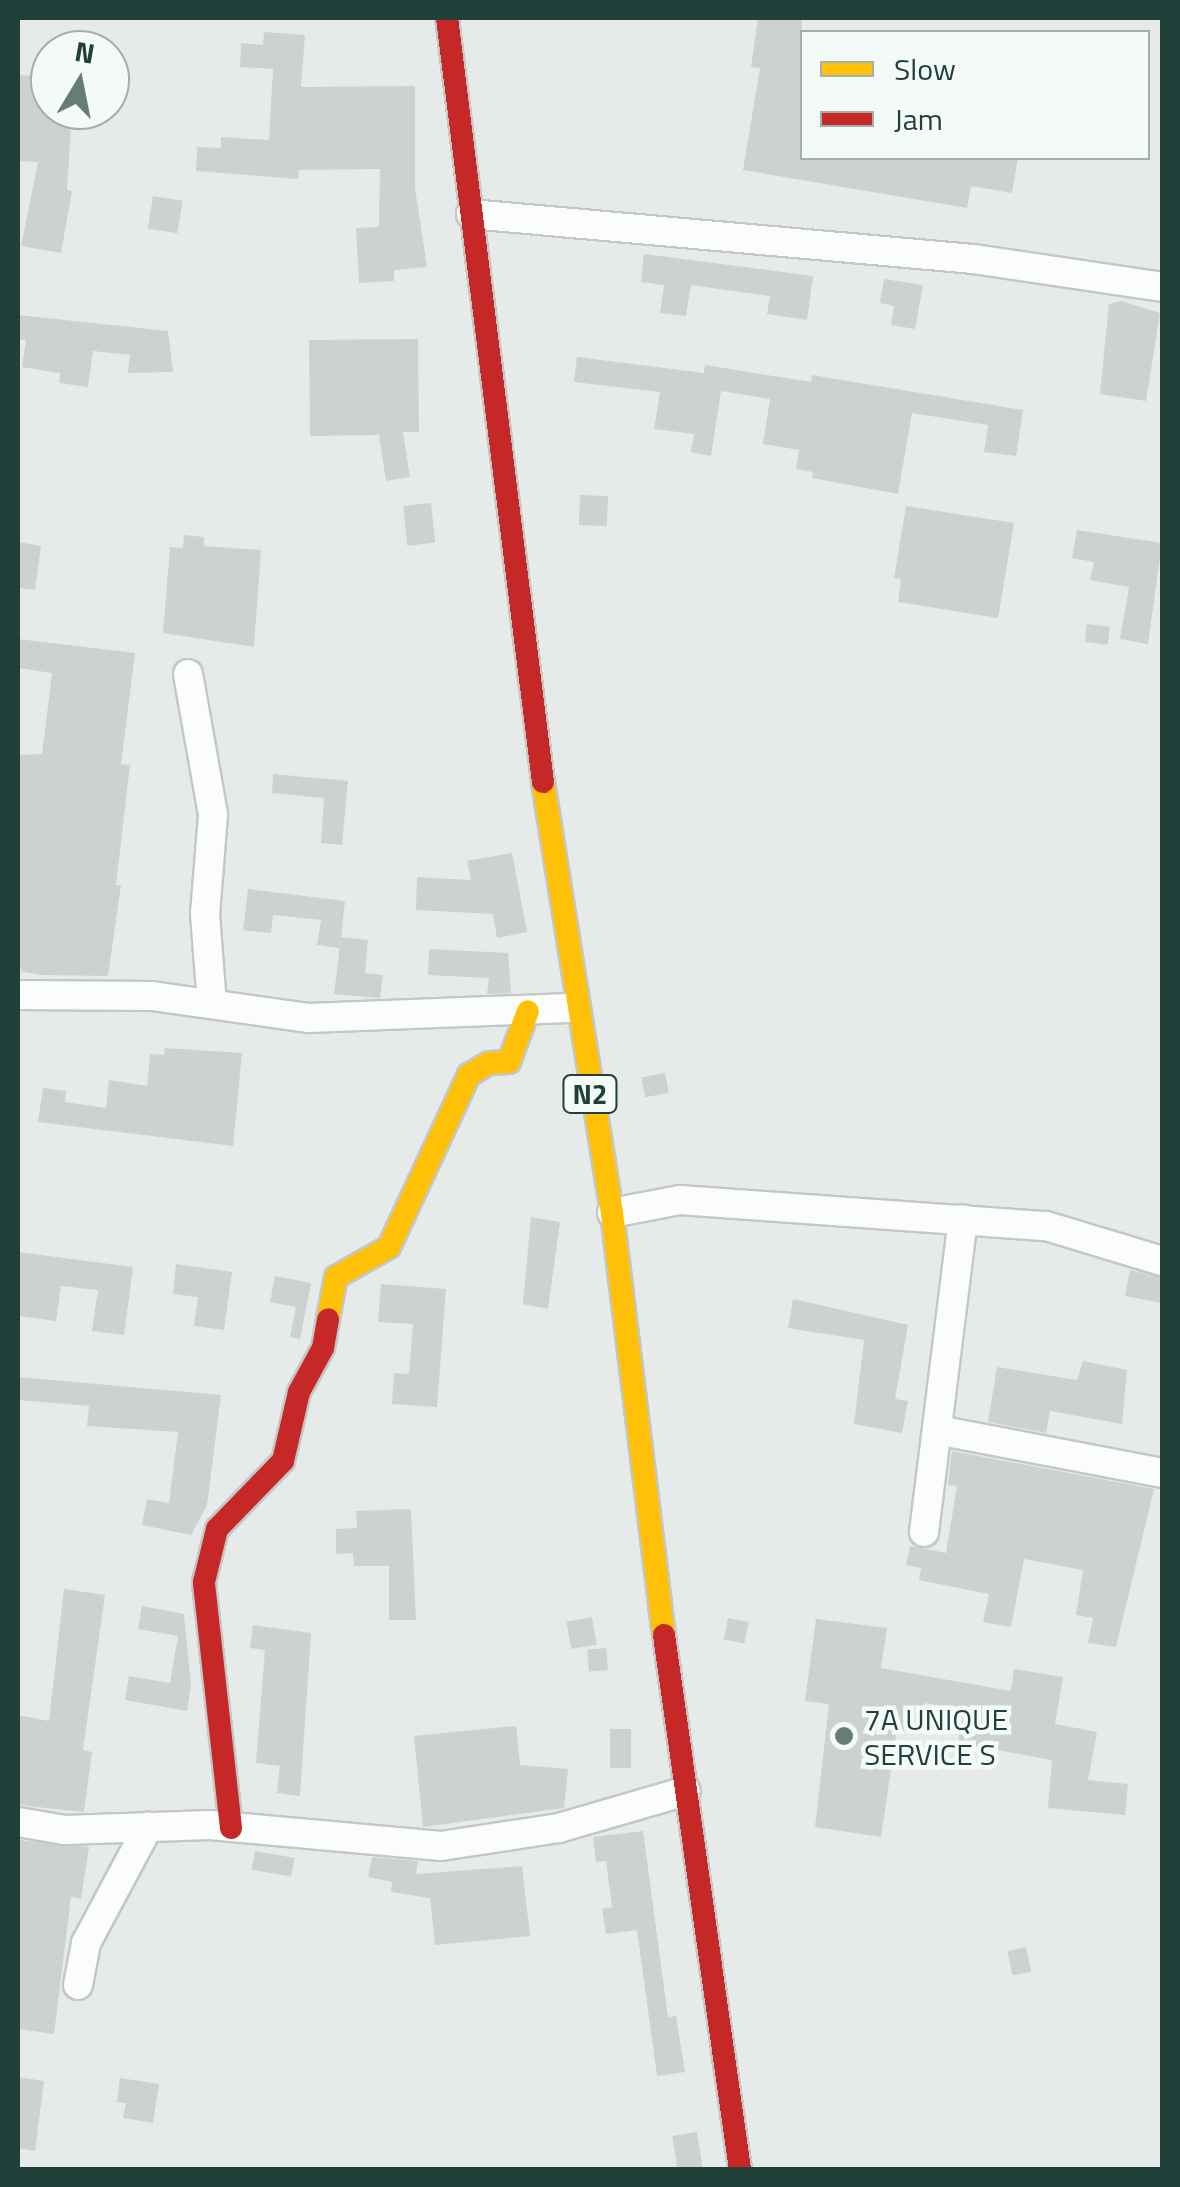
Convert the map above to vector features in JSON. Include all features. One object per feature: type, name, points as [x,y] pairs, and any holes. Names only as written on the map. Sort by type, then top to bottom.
[{"type":"main road","name":"N2","points":[[447,18],[575,1008],[612,1213],[630,1394],[740,2170]]},
{"type":"main road","points":[[231,1828],[204,1582],[217,1529],[283,1461],[299,1392],[323,1348],[336,1277],[388,1247],[469,1075],[489,1063],[509,1062],[528,1011]]},
{"type":"street","points":[[471,214],[973,259],[1162,288]]},
{"type":"street","points":[[188,674],[213,815],[206,914],[212,1004]]},
{"type":"street","points":[[18,996],[152,996],[309,1018],[575,1008]]},
{"type":"street","points":[[612,1213],[680,1200],[1046,1226],[1162,1261]]},
{"type":"street","points":[[924,1532],[963,1219]]},
{"type":"street","points":[[937,1430],[1162,1473]]},
{"type":"street","points":[[18,1822],[65,1830],[231,1828],[442,1846],[559,1828],[686,1791]]},
{"type":"street","points":[[78,1985],[86,1943],[148,1827]]},
{"type":"building","points":[[758,18],[802,18],[800,160],[1018,160],[1012,193],[971,186],[967,208],[743,170],[760,68],[751,67]]},
{"type":"building","points":[[264,32],[305,35],[301,87],[415,86],[415,188],[427,267],[394,270],[394,281],[359,283],[356,228],[379,227],[380,169],[299,170],[298,179],[196,171],[197,147],[221,148],[221,137],[269,140],[273,69],[240,67],[241,43],[263,45]]},
{"type":"building","points":[[18,75],[30,76],[30,130],[71,130],[67,190],[72,191],[61,253],[21,246],[38,162],[18,161]]},
{"type":"building","points":[[153,196],[183,201],[177,233],[148,229]]},
{"type":"building","points":[[644,254],[813,276],[807,320],[767,314],[770,296],[691,285],[686,316],[660,313],[664,285],[641,282]]},
{"type":"building","points":[[884,279],[923,285],[915,329],[891,325],[894,306],[880,303]]},
{"type":"building","points":[[1121,301],[1160,313],[1146,401],[1100,394],[1109,304]]},
{"type":"building","points":[[18,315],[168,331],[173,372],[128,373],[130,355],[93,351],[88,387],[59,383],[60,373],[22,367],[26,340],[18,339]]},
{"type":"building","points":[[418,339],[419,432],[403,432],[410,477],[386,481],[379,435],[310,436],[309,340]]},
{"type":"building","points":[[577,357],[704,373],[705,365],[811,382],[812,375],[1023,410],[1016,456],[984,452],[988,425],[912,413],[898,494],[812,478],[813,472],[796,469],[799,450],[763,444],[770,399],[721,391],[711,456],[691,452],[694,434],[654,429],[660,392],[574,382]]},
{"type":"building","points":[[580,495],[608,496],[607,526],[579,525]]},
{"type":"building","points":[[431,503],[435,543],[407,546],[403,506]]},
{"type":"building","points":[[906,506],[1014,523],[998,618],[898,602],[901,579],[894,578]]},
{"type":"building","points":[[1077,530],[1162,543],[1148,644],[1120,639],[1129,587],[1090,580],[1094,562],[1072,558]]},
{"type":"building","points":[[184,535],[204,537],[204,546],[261,550],[254,647],[163,633],[170,547],[183,548]]},
{"type":"building","points":[[18,542],[41,546],[35,590],[18,588]]},
{"type":"building","points":[[1087,624],[1110,627],[1108,645],[1085,642]]},
{"type":"building","points":[[18,639],[135,653],[121,764],[130,765],[116,885],[121,885],[108,976],[22,972],[18,962],[18,755],[42,754],[52,673],[18,668]]},
{"type":"building","points":[[273,774],[348,781],[342,845],[321,843],[324,798],[272,793]]},
{"type":"building","points":[[512,853],[527,932],[497,938],[493,914],[416,910],[417,877],[471,880],[467,861]]},
{"type":"building","points":[[248,889],[345,901],[340,948],[317,945],[321,920],[273,915],[271,933],[243,930]]},
{"type":"building","points":[[341,937],[368,940],[365,973],[383,975],[380,998],[334,994]]},
{"type":"building","points":[[429,949],[508,953],[511,993],[487,994],[489,978],[428,975]]},
{"type":"building","points":[[165,1048],[242,1053],[233,1146],[38,1122],[43,1088],[66,1091],[65,1102],[106,1108],[109,1080],[147,1086],[150,1054],[164,1055]]},
{"type":"building","points":[[665,1073],[669,1093],[645,1097],[641,1078]]},
{"type":"building","points":[[531,1217],[560,1222],[548,1309],[523,1304]]},
{"type":"building","points":[[18,1252],[133,1267],[124,1335],[92,1331],[98,1290],[61,1286],[56,1321],[18,1316]]},
{"type":"building","points":[[176,1264],[232,1272],[224,1330],[194,1326],[198,1297],[173,1294]]},
{"type":"building","points":[[1130,1270],[1162,1278],[1162,1303],[1125,1296]]},
{"type":"building","points":[[275,1276],[311,1283],[300,1339],[290,1337],[296,1307],[270,1302]]},
{"type":"building","points":[[381,1284],[446,1289],[437,1407],[392,1404],[394,1373],[409,1374],[413,1324],[378,1322]]},
{"type":"building","points":[[793,1299],[908,1325],[895,1399],[908,1401],[902,1433],[854,1424],[864,1340],[788,1328]]},
{"type":"building","points":[[1083,1361],[1127,1370],[1122,1424],[1050,1411],[1046,1433],[988,1422],[997,1367],[1077,1380]]},
{"type":"building","points":[[18,1377],[221,1395],[207,1505],[191,1535],[142,1525],[147,1499],[169,1503],[178,1432],[87,1426],[89,1406],[18,1400]]},
{"type":"building","points":[[952,1451],[1154,1489],[1116,1647],[1088,1643],[1093,1618],[1076,1615],[1083,1570],[1024,1559],[1011,1627],[983,1622],[989,1594],[919,1580],[921,1568],[906,1565],[910,1546],[946,1553],[957,1486],[948,1485]]},
{"type":"building","points":[[411,1509],[416,1620],[389,1620],[389,1566],[354,1566],[353,1553],[336,1554],[336,1529],[357,1528],[356,1511]]},
{"type":"building","points":[[64,1589],[105,1595],[83,1750],[92,1752],[84,1812],[18,1805],[18,1715],[49,1721]]},
{"type":"building","points":[[142,1606],[184,1614],[191,1685],[187,1711],[125,1700],[129,1676],[170,1683],[178,1636],[138,1629]]},
{"type":"building","points":[[592,1617],[597,1645],[571,1649],[566,1622]]},
{"type":"building","points":[[728,1618],[749,1622],[744,1644],[724,1640]]},
{"type":"building","points":[[816,1619],[887,1628],[881,1668],[1011,1691],[1014,1669],[1063,1677],[1055,1724],[1097,1732],[1088,1780],[1128,1784],[1125,1815],[1048,1808],[1052,1760],[958,1743],[964,1710],[925,1703],[919,1733],[897,1729],[881,1837],[815,1827],[829,1704],[805,1701]]},
{"type":"building","points":[[253,1625],[311,1633],[300,1796],[277,1793],[280,1766],[256,1763],[265,1650],[250,1648]]},
{"type":"building","points":[[606,1648],[608,1670],[589,1672],[587,1650]]},
{"type":"building","points":[[516,1726],[520,1765],[568,1769],[564,1808],[423,1827],[414,1736]]},
{"type":"building","points":[[610,1729],[631,1729],[631,1768],[610,1768]]},
{"type":"building","points":[[643,1831],[668,2017],[676,2016],[685,2072],[657,2076],[637,1930],[606,1934],[602,1909],[612,1907],[606,1861],[596,1862],[593,1837]]},
{"type":"building","points":[[18,1840],[89,1847],[81,1899],[71,1897],[54,2034],[18,2029]]},
{"type":"building","points":[[255,1851],[294,1858],[291,1877],[252,1870]]},
{"type":"building","points":[[372,1857],[418,1861],[416,1874],[522,1866],[530,1936],[435,1945],[430,1898],[391,1892],[392,1882],[368,1877]]},
{"type":"building","points":[[1026,1947],[1031,1971],[1013,1975],[1007,1951]]},
{"type":"building","points":[[18,2077],[44,2081],[35,2151],[18,2148]]},
{"type":"building","points":[[120,2078],[159,2084],[153,2123],[123,2118],[126,2103],[117,2102]]},
{"type":"building","points":[[697,2132],[703,2170],[678,2170],[672,2136]]},
{"type":"traffic: slow","points":[[543,782],[612,1213],[664,1635]]},
{"type":"traffic: slow","points":[[328,1319],[336,1277],[389,1247],[469,1075],[489,1063],[509,1062],[528,1011]]},
{"type":"traffic: jam","points":[[447,18],[543,782]]},
{"type":"traffic: jam","points":[[231,1828],[204,1582],[217,1529],[283,1461],[299,1392],[323,1348],[328,1319]]},
{"type":"traffic: jam","points":[[664,1635],[740,2170]]},
{"type":"place","name":"7A UNIQUE SERVICE S","points":[[844,1736]]}]
